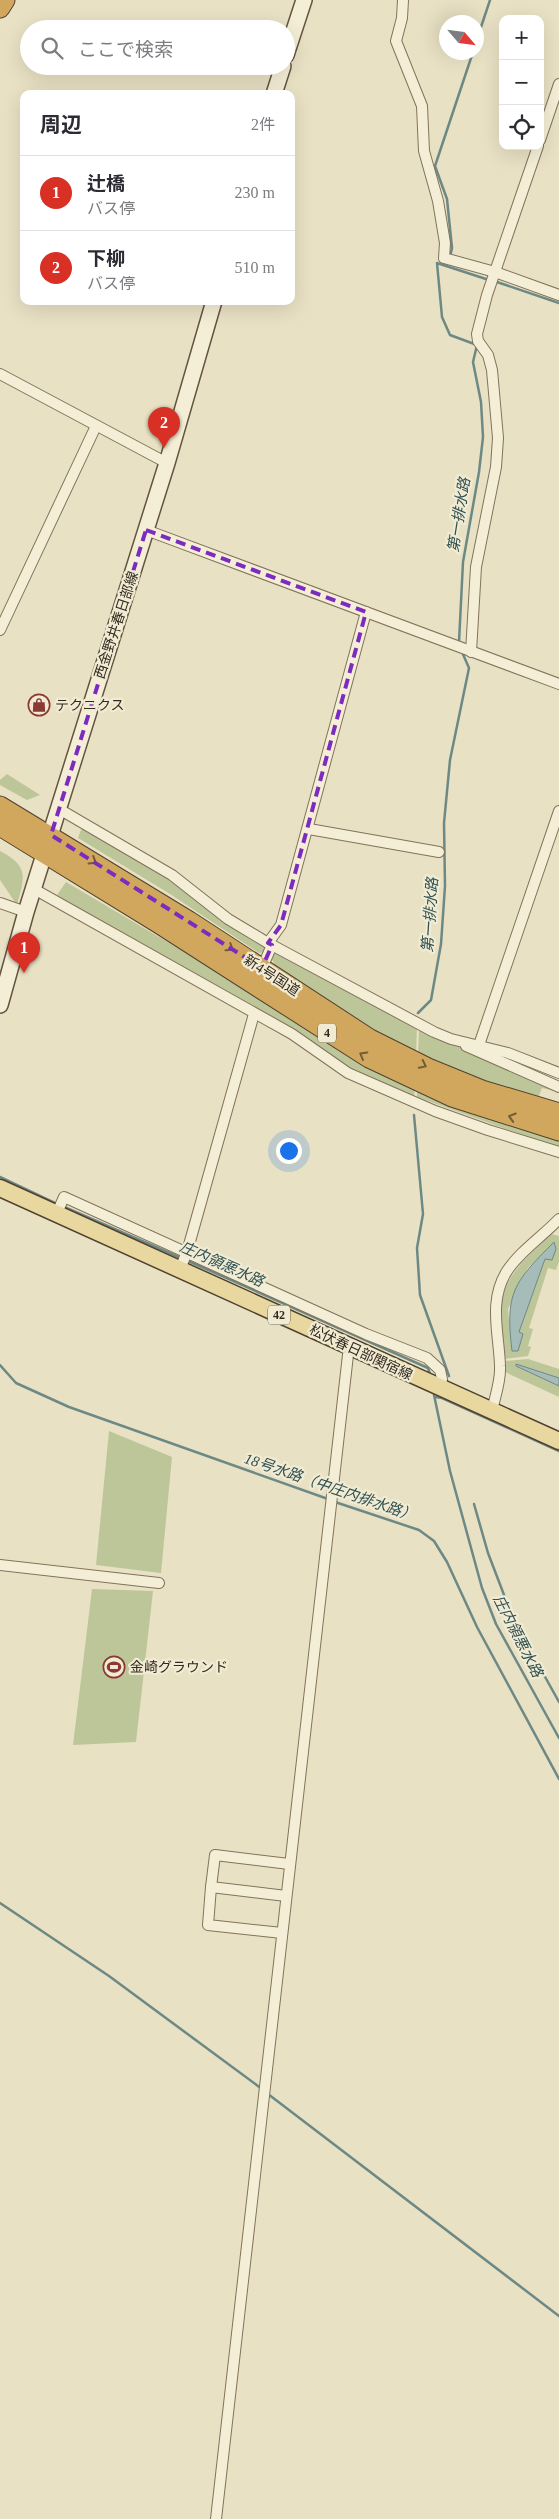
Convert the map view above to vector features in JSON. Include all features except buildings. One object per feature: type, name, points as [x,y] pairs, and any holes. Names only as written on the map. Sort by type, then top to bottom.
[{"type":"highway","points":[[0,8],[5,0]]},
{"type":"highway","name":"4","points":[[0,796],[26,811],[46,851]]},
{"type":"highway","name":"新4号国道","points":[[0,806],[46,851]]},
{"type":"highway","name":"新4号国道","points":[[0,826],[46,851],[254,974],[370,1039],[428,1068],[482,1090],[559,1113]]},
{"type":"highway","points":[[0,841],[46,851],[207,961],[254,974]]},
{"type":"highway","name":"新4号国道","points":[[254,974],[338,1040],[395,1072],[468,1103],[559,1131]]},
{"type":"main road","points":[[295,28],[304,0]]},
{"type":"main road","points":[[275,90],[280,75]]},
{"type":"main road","name":"西金野井春日部線","points":[[0,1005],[26,912],[167,463],[213,305]]},
{"type":"main road","name":"松伏春日部関宿線","points":[[0,1188],[60,1207],[184,1260],[349,1346],[559,1441]]},
{"type":"street","points":[[403,0],[402,18],[396,41],[422,106],[424,151],[438,201],[445,242],[444,258],[496,272],[559,295]]},
{"type":"street","points":[[544,128],[559,84]]},
{"type":"street","points":[[471,652],[476,567],[496,467],[498,438],[492,370],[488,355],[478,341],[477,334],[537,150]]},
{"type":"street","points":[[0,374],[167,463]]},
{"type":"street","points":[[0,630],[96,426]]},
{"type":"street","points":[[146,530],[559,684]]},
{"type":"street","points":[[254,974],[282,925],[366,612]]},
{"type":"street","points":[[59,809],[172,875],[228,919],[270,944],[451,1040],[559,1087]]},
{"type":"street","points":[[480,1045],[559,811]]},
{"type":"street","points":[[309,828],[439,852]]},
{"type":"street","points":[[34,889],[292,1034],[348,1074],[435,1111],[559,1152]]},
{"type":"street","points":[[0,903],[26,912]]},
{"type":"street","points":[[254,1014],[184,1260],[427,1358],[440,1370],[442,1379],[440,1388]]},
{"type":"street","points":[[451,1040],[480,1045],[508,1053],[559,1073]]},
{"type":"street","points":[[492,1411],[500,1366],[495,1308],[498,1293],[507,1272],[516,1261],[559,1219]]},
{"type":"street","points":[[216,2519],[349,1346]]},
{"type":"street","points":[[0,1565],[159,1583]]},
{"type":"street","points":[[282,1933],[208,1925],[211,1887],[215,1855],[289,1864]]},
{"type":"street","points":[[211,1887],[286,1896]]},
{"type":"highlighted area","points":[[146,530],[366,612],[281,925],[268,943],[272,945],[262,968],[51,835]]},
{"type":"green space","points":[[7,774],[40,795],[27,800],[0,785],[0,780]]},
{"type":"green space","points":[[82,827],[165,876],[268,947],[267,952],[259,953],[170,894],[78,838]]},
{"type":"green space","points":[[0,851],[16,862],[22,873],[22,887],[17,905],[0,880]]},
{"type":"green space","points":[[66,882],[415,1088],[414,1097],[350,1069],[67,902],[57,895]]},
{"type":"green space","points":[[273,950],[417,1027],[416,1054],[357,1020],[275,965],[271,958]]},
{"type":"green space","points":[[419,1028],[559,1092],[542,1088],[537,1101],[418,1055]]},
{"type":"green space","points":[[417,1089],[559,1138],[559,1148],[417,1097]]},
{"type":"green space","points":[[551,1234],[559,1236],[559,1261],[556,1270],[548,1268],[529,1328],[533,1329],[528,1346],[531,1347],[528,1356],[504,1359],[501,1317],[505,1288],[521,1264]],"holes":[[[554,1242],[552,1260],[545,1259],[512,1351],[508,1309],[527,1269]]]},
{"type":"green space","points":[[528,1359],[559,1369],[559,1378],[516,1366],[559,1386],[559,1397],[505,1372],[504,1361]]},
{"type":"green space","points":[[109,1431],[172,1457],[161,1573],[96,1565]]},
{"type":"green space","name":"金崎グラウンド","points":[[92,1589],[153,1591],[136,1742],[73,1745]]},
{"type":"water","points":[[554,1242],[556,1249],[552,1260],[545,1259],[519,1332],[523,1334],[518,1351],[512,1351],[510,1315],[511,1302],[515,1290],[529,1268]]},
{"type":"water","points":[[516,1364],[559,1378],[559,1386],[516,1366]]},
{"type":"waterway","name":"第一排水路","points":[[484,18],[490,0]]},
{"type":"waterway","name":"第一排水路","points":[[450,257],[452,248],[447,199],[435,166],[470,60]]},
{"type":"waterway","name":"第一排水路","points":[[459,642],[463,562],[479,472],[483,437],[481,402],[473,362],[477,345],[450,335],[442,317],[437,263],[489,280]]},
{"type":"waterway","points":[[494,281],[559,303]]},
{"type":"waterway","name":"第一排水路","points":[[418,1013],[431,1000],[441,944],[445,886],[444,823],[450,760],[469,668],[462,652]]},
{"type":"waterway","name":"第一排水路","points":[[414,1115],[423,1214],[417,1248],[420,1295],[449,1376]]},
{"type":"waterway","name":"庄内領悪水路","points":[[0,1177],[57,1204]]},
{"type":"waterway","name":"庄内領悪水路","points":[[62,1206],[181,1258]]},
{"type":"waterway","name":"庄内領悪水路","points":[[186,1260],[428,1368],[430,1374]]},
{"type":"waterway","name":"18号水路（中庄内排水路）","points":[[0,1365],[16,1383],[69,1407],[328,1499]]},
{"type":"waterway","name":"庄内領悪水路","points":[[434,1395],[450,1471],[482,1588],[496,1624],[559,1738]]},
{"type":"waterway","points":[[435,1397],[442,1398],[559,1451]]},
{"type":"waterway","name":"18号水路（中庄内排水路）","points":[[335,1502],[419,1530],[434,1541],[447,1562],[477,1627],[559,1779]]},
{"type":"waterway","name":"第一排水路","points":[[474,1504],[488,1553],[514,1621],[559,1702]]},
{"type":"waterway","points":[[0,1903],[109,1976],[262,2089]]},
{"type":"waterway","points":[[268,2094],[559,2316]]},
{"type":"place","name":"下柳","points":[[164,448]]},
{"type":"place","name":"テクニクス","points":[[39,705]]},
{"type":"place","name":"辻橋","points":[[24,973]]},
{"type":"place","name":"金崎グラウンド","points":[[114,1667]]}]
